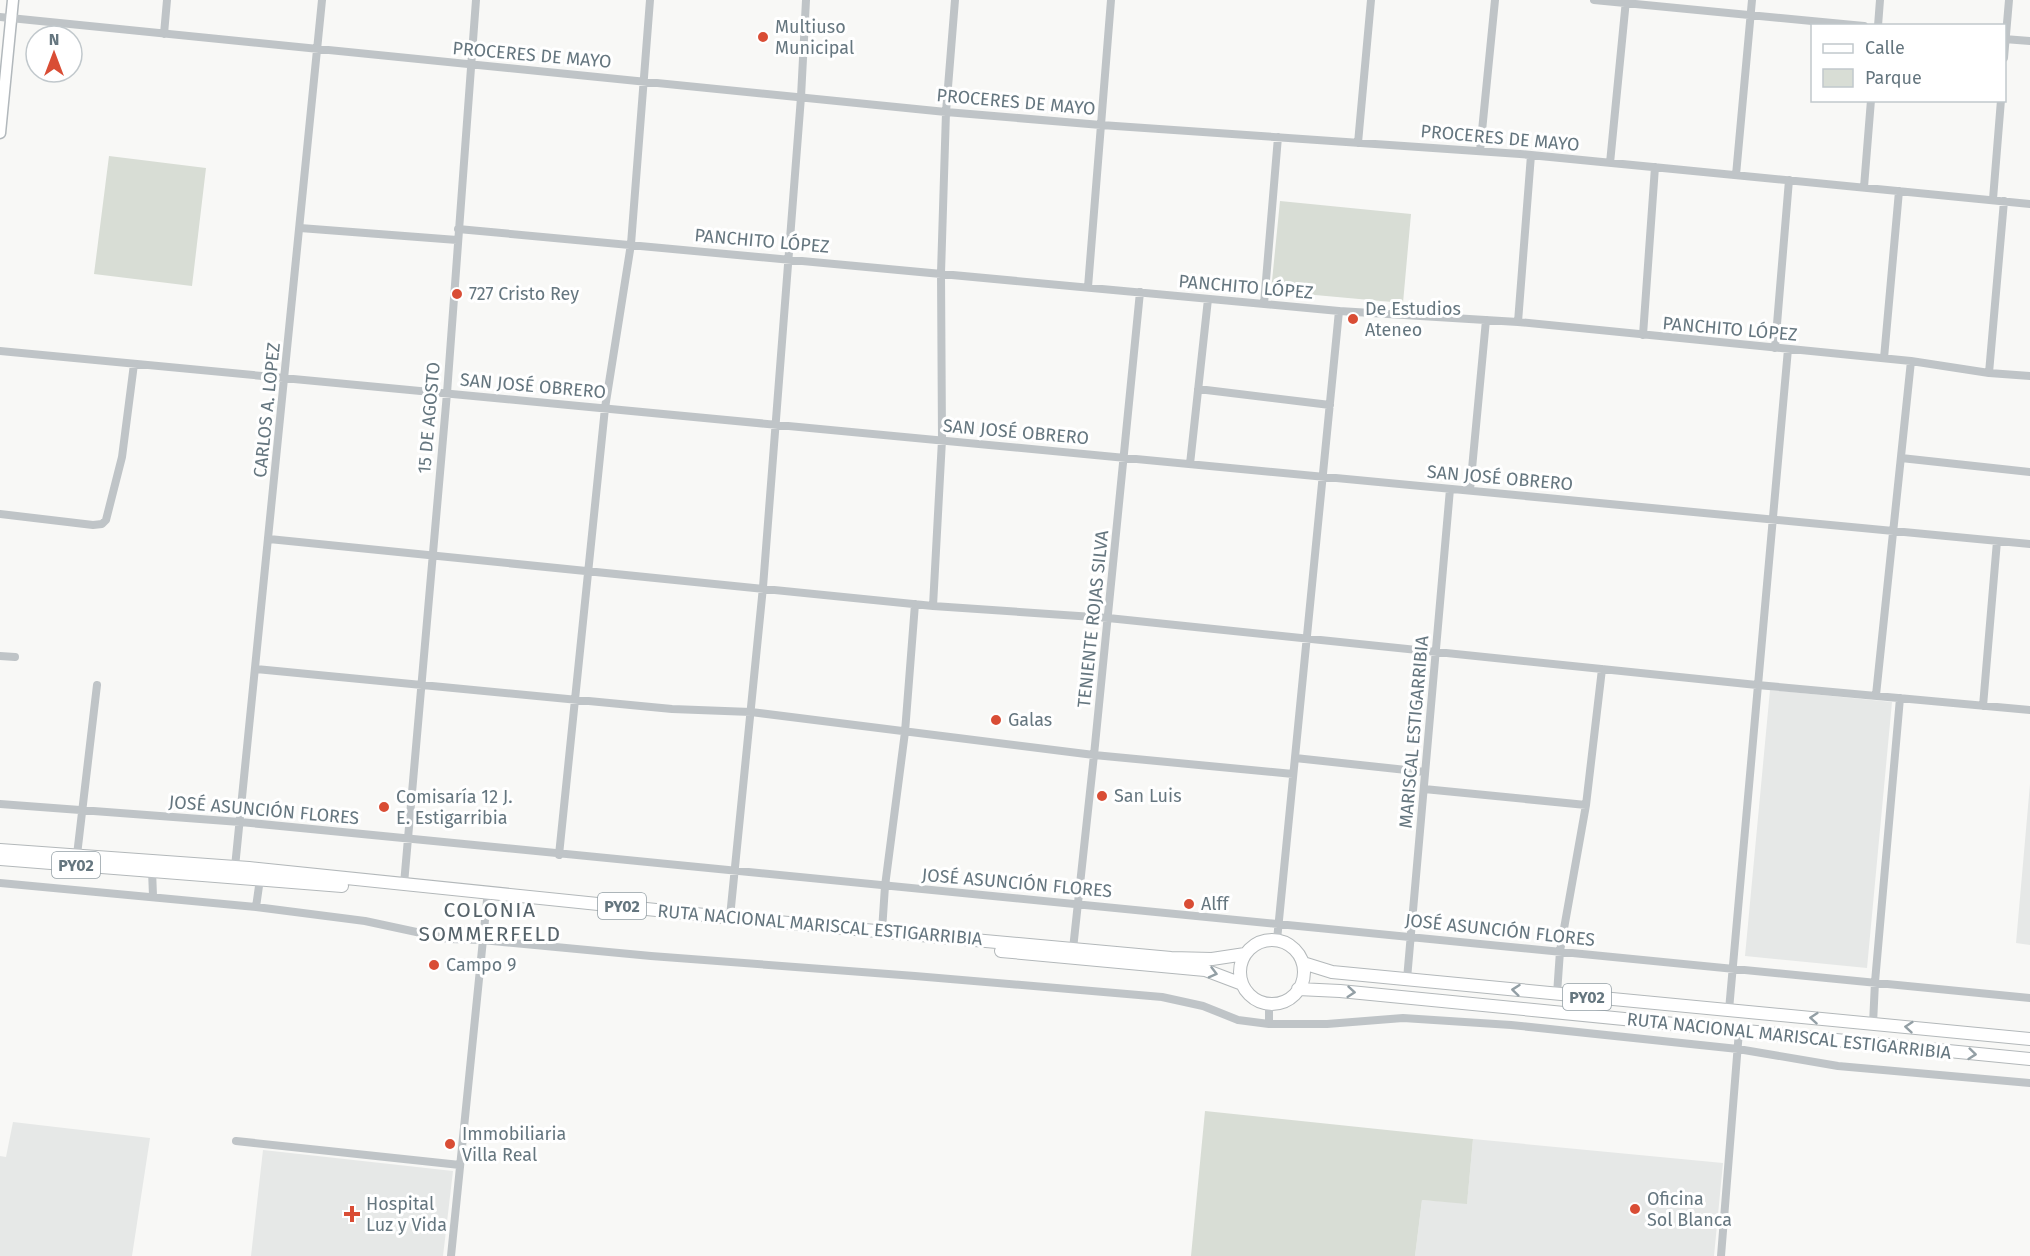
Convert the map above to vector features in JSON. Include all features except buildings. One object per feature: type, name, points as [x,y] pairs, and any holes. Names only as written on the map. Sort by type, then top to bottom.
[{"type":"highway","name":"RUTA NACIONAL MARISCAL ESTIGARRIBIA","points":[[0,850],[235,867],[1073,949],[1212,959],[1245,954]]},
{"type":"highway","name":"RUTA NACIONAL MARISCAL ESTIGARRIBIA","points":[[0,859],[403,891],[1205,970],[1242,984]]},
{"type":"highway","name":"PY02","points":[[1245,954],[1257,943],[1277,940],[1294,948],[1303,963]]},
{"type":"highway","points":[[1242,984],[1239,969],[1245,954]]},
{"type":"highway","name":"RUTA NACIONAL MARISCAL ESTIGARRIBIA","points":[[1303,963],[1332,972],[2030,1039]]},
{"type":"highway","points":[[1269,1004],[1286,1001],[1298,989],[1304,978],[1303,963]]},
{"type":"highway","name":"PY02","points":[[1242,984],[1253,998],[1269,1004]]},
{"type":"highway","name":"RUTA NACIONAL MARISCAL ESTIGARRIBIA","points":[[1298,989],[1340,991],[2030,1059]]},
{"type":"main road","points":[[0,133],[5,18],[13,0]]},
{"type":"street","points":[[164,34],[167,0]]},
{"type":"street","name":"CARLOS A. LOPEZ","points":[[235,867],[322,0]]},
{"type":"street","name":"15 DE AGOSTO","points":[[404,884],[447,393],[476,0]]},
{"type":"street","points":[[559,855],[605,408],[631,244],[650,0]]},
{"type":"street","points":[[730,917],[763,587],[801,97],[806,0]]},
{"type":"street","points":[[933,606],[942,440],[941,273],[946,112],[955,0]]},
{"type":"street","points":[[1088,287],[1111,0]]},
{"type":"street","points":[[1358,143],[1371,0]]},
{"type":"street","points":[[1480,151],[1496,0]]},
{"type":"street","points":[[1594,0],[1843,24]]},
{"type":"street","points":[[1736,175],[1752,0]]},
{"type":"street","points":[[1878,24],[1880,0]]},
{"type":"street","points":[[2006,29],[2009,0]]},
{"type":"street","points":[[1610,163],[1626,2]]},
{"type":"street","name":"PROCERES DE MAYO","points":[[5,18],[946,112],[1531,155],[2030,204]]},
{"type":"street","points":[[2006,39],[2030,41]]},
{"type":"street","points":[[1864,187],[1871,102]]},
{"type":"street","points":[[1993,200],[2001,102]]},
{"type":"street","points":[[1264,304],[1278,137]]},
{"type":"street","points":[[1518,322],[1531,155]]},
{"type":"street","points":[[1643,335],[1655,167]]},
{"type":"street","points":[[1775,348],[1789,180]]},
{"type":"street","points":[[1884,358],[1899,191]]},
{"type":"street","points":[[1989,373],[2004,201]]},
{"type":"street","points":[[300,228],[457,240]]},
{"type":"street","name":"PANCHITO LÓPEZ","points":[[458,229],[1339,311],[1518,322],[1884,358],[1989,373],[2030,376]]},
{"type":"street","name":"TENIENTE ROJAS SILVA","points":[[1073,949],[1140,292]]},
{"type":"street","points":[[1190,464],[1208,298]]},
{"type":"street","points":[[1277,940],[1339,311]]},
{"type":"street","points":[[1470,490],[1486,320]]},
{"type":"street","points":[[1729,1010],[1788,349]]},
{"type":"street","name":"SAN JOSÉ OBRERO","points":[[0,351],[2030,544]]},
{"type":"street","points":[[1876,695],[1911,361]]},
{"type":"street","points":[[0,514],[93,525],[102,524],[106,520],[122,457],[134,364]]},
{"type":"street","points":[[1198,388],[1330,405]]},
{"type":"street","points":[[1901,458],[2030,472]]},
{"type":"street","name":"MARISCAL ESTIGARRIBIA","points":[[1407,979],[1450,489]]},
{"type":"street","points":[[269,539],[763,587],[933,606],[1108,618],[1758,685],[2030,710]]},
{"type":"street","points":[[1983,706],[1997,540]]},
{"type":"street","points":[[882,931],[885,886],[905,732],[915,604]]},
{"type":"street","points":[[0,656],[15,657]]},
{"type":"street","points":[[256,669],[672,709],[751,712],[1094,755],[1293,774]]},
{"type":"street","points":[[1557,994],[1560,951],[1586,805],[1602,669]]},
{"type":"street","points":[[77,855],[97,685]]},
{"type":"street","points":[[1872,1024],[1900,698]]},
{"type":"street","points":[[1295,758],[1425,772]]},
{"type":"street","points":[[1424,789],[1586,805]]},
{"type":"street","name":"JOSÉ ASUNCIÓN FLORES","points":[[0,804],[240,822],[2030,998]]},
{"type":"street","points":[[152,870],[153,896]]},
{"type":"street","points":[[256,907],[260,879]]},
{"type":"street","points":[[0,883],[256,907],[365,921],[449,939],[1162,997],[1203,1006],[1238,1020],[1269,1024],[1327,1024],[1403,1018],[1511,1025],[1738,1049],[1838,1066],[2030,1083]]},
{"type":"street","points":[[0,889],[18,886]]},
{"type":"street","points":[[450,1256],[487,900]]},
{"type":"street","points":[[1269,1004],[1269,1024]]},
{"type":"street","points":[[1721,1256],[1738,1031]]},
{"type":"street","points":[[236,1141],[460,1165]]},
{"type":"shaded area","points":[[1770,690],[1892,702],[1867,968],[1745,956]]},
{"type":"shaded area","points":[[2030,784],[2030,945],[2016,943]]},
{"type":"shaded area","points":[[13,1122],[150,1138],[132,1256],[0,1256],[0,1156],[6,1157]]},
{"type":"shaded area","points":[[1473,1139],[1723,1163],[1714,1256],[1415,1256],[1422,1200],[1467,1203]]},
{"type":"shaded area","name":"Hospital Luz y Vida","points":[[263,1150],[453,1171],[443,1256],[251,1256]]},
{"type":"green space","points":[[109,156],[206,168],[192,286],[94,274]]},
{"type":"green space","points":[[1280,201],[1411,214],[1403,303],[1271,291]]},
{"type":"green space","points":[[1205,1111],[1473,1139],[1467,1204],[1422,1200],[1415,1256],[1191,1256]]},
{"type":"place","name":"Multiuso Municipal","points":[[763,37]]},
{"type":"place","name":"727 Cristo Rey","points":[[457,294]]},
{"type":"place","name":"De Estudios Ateneo","points":[[1353,319]]},
{"type":"place","name":"Galas","points":[[996,720]]},
{"type":"place","name":"San Luis","points":[[1102,796]]},
{"type":"place","name":"Comisaría 12 J. E. Estigarribia","points":[[384,807]]},
{"type":"place","name":"Alff","points":[[1189,904]]},
{"type":"place","name":"Campo 9","points":[[434,965]]},
{"type":"place","name":"Immobiliaria Villa Real","points":[[450,1144]]},
{"type":"place","name":"Oficina Sol Blanca","points":[[1635,1209]]},
{"type":"place","name":"Hospital Luz y Vida","points":[[352,1214]]},
{"type":"district","name":"COLONIA SOMMERFELD","points":[[490,922]]}]
